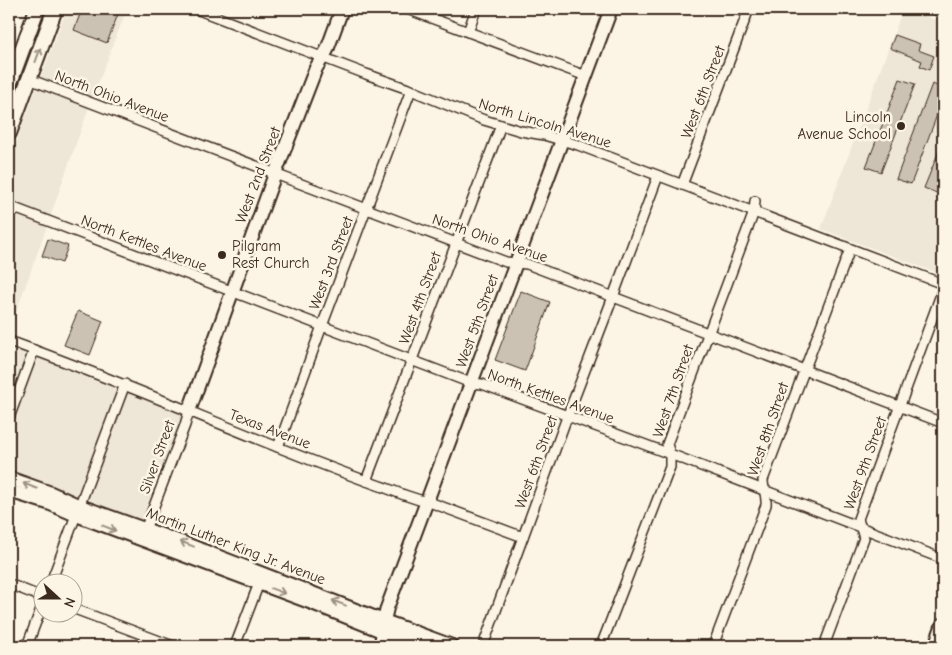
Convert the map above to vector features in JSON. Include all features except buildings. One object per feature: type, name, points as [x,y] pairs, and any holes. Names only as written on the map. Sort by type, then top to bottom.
[{"type":"main road","points":[[9,85],[37,9]]},
{"type":"main road","points":[[9,133],[55,9]]},
{"type":"street","name":"North Lincoln Avenue","points":[[196,9],[411,90],[484,120],[578,145],[943,284]]},
{"type":"street","name":"West 2nd Street","points":[[188,411],[275,174],[316,68],[327,50],[342,9]]},
{"type":"street","points":[[408,9],[586,76]]},
{"type":"street","points":[[468,32],[476,9]]},
{"type":"street","name":"West 5th Street","points":[[380,646],[387,608],[611,9]]},
{"type":"street","name":"West 6th Street","points":[[682,185],[750,9]]},
{"type":"street","points":[[934,9],[943,12]]},
{"type":"street","name":"North Ohio Avenue","points":[[29,79],[506,262],[527,264],[943,423]]},
{"type":"street","name":"West 3rd Street","points":[[278,447],[411,90]]},
{"type":"street","name":"West 4th Street","points":[[366,481],[501,125]]},
{"type":"street","name":"West 6th Street","points":[[483,646],[658,176]]},
{"type":"street","name":"West 7th Street","points":[[602,646],[670,467],[670,454],[667,444],[754,212],[755,201]]},
{"type":"street","name":"North Kettles Avenue","points":[[9,206],[412,361],[471,383],[482,384],[670,454],[943,559]]},
{"type":"street","name":"West 8th Street","points":[[713,646],[766,505],[766,492],[762,480],[850,249]]},
{"type":"street","name":"West 9th Street","points":[[824,646],[864,538],[858,519],[943,289]]},
{"type":"street","name":"Texas Avenue","points":[[9,341],[125,384],[188,411],[366,481],[523,537]]},
{"type":"street","points":[[9,418],[34,350]]},
{"type":"street","points":[[55,572],[125,384]]},
{"type":"street","name":"Silver Street","points":[[143,534],[185,425],[188,411]]},
{"type":"street","name":"Martin Luther King Jr. Avenue","points":[[9,478],[51,493],[78,511]]},
{"type":"street","name":"Martin Luther King Jr. Avenue","points":[[9,491],[78,511],[143,534],[261,579],[312,603],[452,646]]},
{"type":"street","points":[[235,646],[261,579]]},
{"type":"street","points":[[9,584],[32,593]]},
{"type":"street","points":[[82,612],[173,646]]},
{"type":"street","points":[[27,646],[36,622]]},
{"type":"street","points":[[935,646],[943,624]]},
{"type":"street","name":"Martin Luther King Jr. Avenue","points":[[383,626],[419,646]]},
{"type":"shaded area","points":[[67,9],[127,9],[92,99],[40,79]]},
{"type":"shaded area","name":"Lincoln Avenue School","points":[[903,9],[943,23],[943,275],[821,229]]},
{"type":"shaded area","points":[[37,87],[89,107],[50,217],[9,201],[9,161]]},
{"type":"shaded area","points":[[9,211],[47,226],[9,332]]},
{"type":"shaded area","points":[[9,345],[28,352],[9,403]]},
{"type":"shaded area","points":[[37,355],[119,386],[77,500],[9,473],[9,432]]},
{"type":"shaded area","points":[[128,390],[183,413],[142,523],[86,503]]},
{"type":"place","name":"Lincoln Avenue School","points":[[901,126]]},
{"type":"place","name":"Pilgram Rest Church","points":[[222,255]]}]
